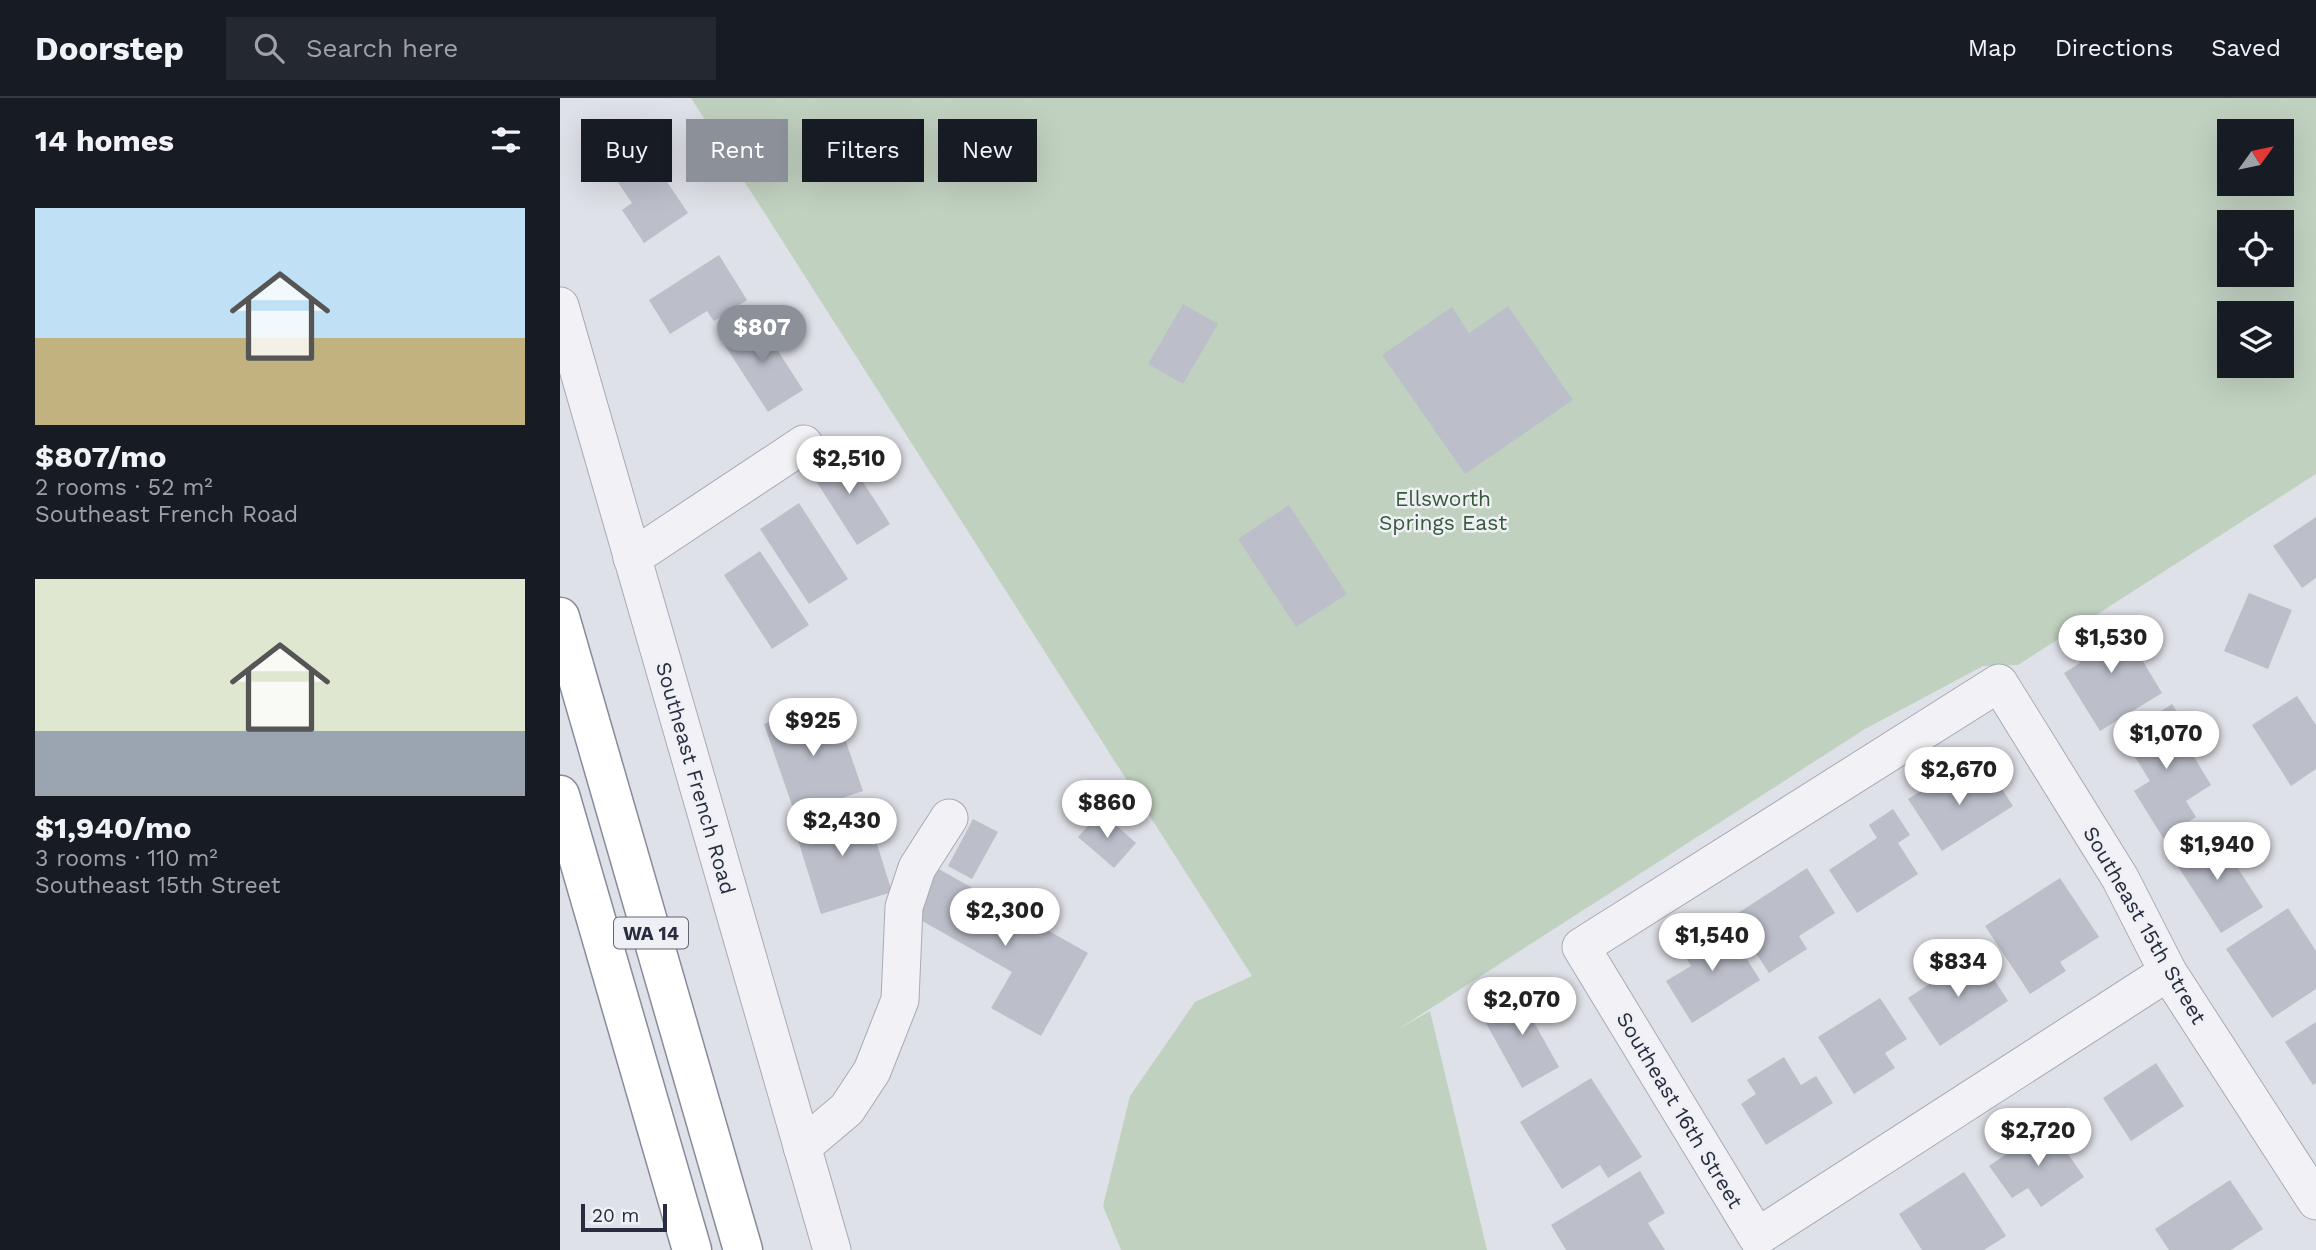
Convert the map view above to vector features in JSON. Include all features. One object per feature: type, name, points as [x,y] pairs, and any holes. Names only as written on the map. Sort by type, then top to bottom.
[{"type":"highway","name":"WA 14","points":[[560,617],[743,1250]]},
{"type":"highway","name":"WA 14","points":[[560,795],[692,1250]]},
{"type":"street","name":"Southeast French Road","points":[[560,306],[832,1250]]},
{"type":"street","points":[[632,558],[804,443]]},
{"type":"street","name":"Southeast 15th Street","points":[[1581,947],[1999,683],[2120,878],[2168,972],[2316,1201]]},
{"type":"street","points":[[802,1147],[847,1109],[872,1071],[900,1000],[904,907],[917,868],[948,818]]},
{"type":"street","name":"Southeast 16th Street","points":[[1581,947],[1757,1237],[2168,972]]},
{"type":"green space","name":"Ellsworth Springs East","points":[[691,98],[2316,98],[2316,474],[2018,665],[1983,666],[1865,729],[1397,1030],[1430,1011],[1487,1250],[1121,1250],[1103,1206],[1130,1096],[1195,1002],[1252,976],[745,182],[788,182],[788,119],[704,119]]},
{"type":"building","points":[[618,182],[667,182],[688,213],[644,243],[622,210],[632,203]]},
{"type":"building","points":[[719,255],[747,300],[714,321],[707,311],[670,334],[649,300]]},
{"type":"building","points":[[1183,304],[1218,324],[1183,384],[1148,364]]},
{"type":"building","points":[[1508,306],[1573,400],[1465,474],[1382,355],[1452,307],[1469,333]]},
{"type":"building","points":[[757,318],[803,390],[768,412],[722,341]]},
{"type":"building","points":[[840,446],[890,524],[857,545],[807,467]]},
{"type":"building","points":[[799,503],[848,579],[809,604],[760,529]]},
{"type":"building","points":[[1289,505],[1347,594],[1296,627],[1238,539]]},
{"type":"building","points":[[2316,517],[2316,578],[2302,588],[2273,546]]},
{"type":"building","points":[[760,551],[809,625],[772,649],[724,575]]},
{"type":"building","points":[[2249,593],[2292,610],[2268,669],[2224,651]]},
{"type":"building","points":[[2117,618],[2162,693],[2100,731],[2064,673],[2080,663],[2070,647]]},
{"type":"building","points":[[2297,696],[2316,725],[2316,769],[2291,786],[2252,725]]},
{"type":"building","points":[[832,701],[863,791],[795,814],[764,724]]},
{"type":"building","points":[[2172,704],[2183,722],[2176,727],[2211,785],[2186,801],[2196,817],[2163,838],[2134,791],[2150,781],[2122,736]]},
{"type":"building","points":[[1989,769],[2013,806],[1942,851],[1908,799],[1948,774],[1958,789]]},
{"type":"building","points":[[864,802],[892,892],[821,914],[793,824]]},
{"type":"building","points":[[1893,809],[1910,835],[1898,843],[1918,874],[1857,913],[1829,870],[1877,838],[1869,825]]},
{"type":"building","points":[[1101,812],[1136,843],[1114,868],[1078,837]]},
{"type":"building","points":[[973,819],[998,832],[972,879],[948,866]]},
{"type":"building","points":[[2213,830],[2263,907],[2221,933],[2172,857]]},
{"type":"building","points":[[937,868],[1088,953],[1041,1036],[991,1008],[1012,972],[910,914]]},
{"type":"building","points":[[1807,868],[1835,913],[1799,936],[1807,949],[1769,973],[1732,917]]},
{"type":"building","points":[[2060,878],[2099,937],[2060,962],[2066,971],[2030,994],[1985,926]]},
{"type":"building","points":[[2288,908],[2316,951],[2316,989],[2272,1018],[2226,949]]},
{"type":"building","points":[[1723,921],[1760,980],[1692,1023],[1666,981],[1691,966],[1680,948]]},
{"type":"building","points":[[1977,953],[2008,1001],[1940,1046],[1908,998]]},
{"type":"building","points":[[1534,987],[1547,1008],[1531,1017],[1559,1067],[1522,1088],[1482,1016]]},
{"type":"building","points":[[1880,998],[1907,1039],[1885,1053],[1895,1068],[1854,1094],[1818,1037]]},
{"type":"building","points":[[2316,1022],[2316,1083],[2313,1085],[2285,1042]]},
{"type":"building","points":[[1784,1057],[1801,1085],[1816,1076],[1833,1103],[1766,1145],[1741,1104],[1756,1094],[1747,1080]]},
{"type":"building","points":[[2156,1063],[2184,1106],[2131,1141],[2103,1098]]},
{"type":"building","points":[[1591,1078],[1642,1157],[1608,1178],[1600,1165],[1562,1189],[1520,1122]]},
{"type":"building","points":[[2048,1125],[2084,1177],[2041,1207],[2028,1188],[2012,1198],[1989,1166]]},
{"type":"building","points":[[1640,1171],[1665,1213],[1648,1223],[1665,1250],[1566,1250],[1551,1225]]},
{"type":"building","points":[[1964,1172],[2006,1236],[1984,1250],[1922,1250],[1899,1214]]},
{"type":"building","points":[[2230,1180],[2263,1229],[2231,1250],[2169,1250],[2155,1229]]}]
